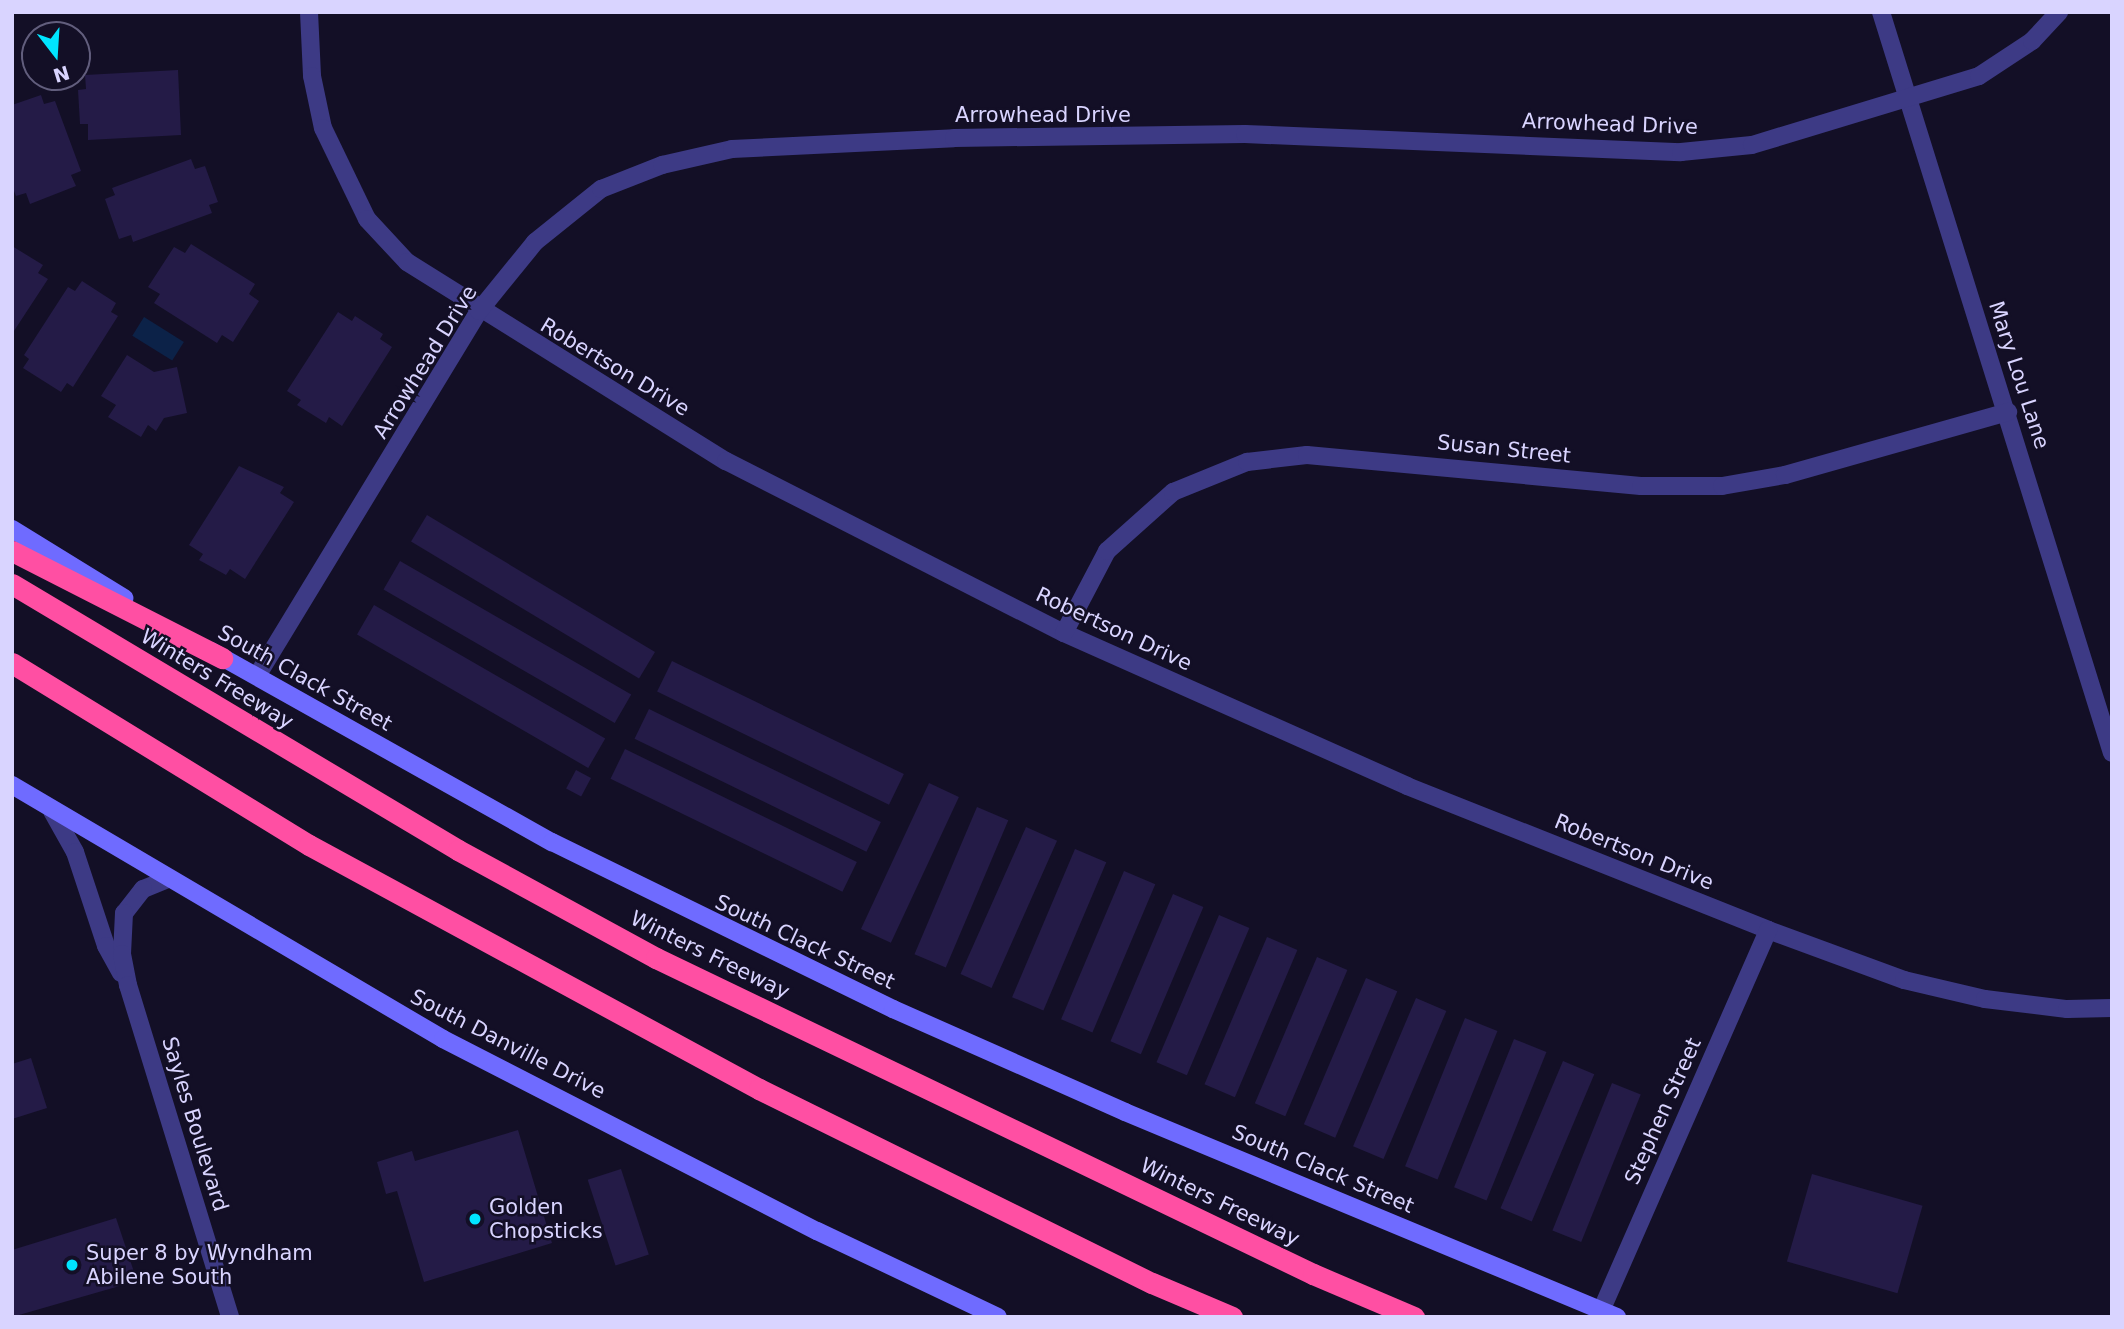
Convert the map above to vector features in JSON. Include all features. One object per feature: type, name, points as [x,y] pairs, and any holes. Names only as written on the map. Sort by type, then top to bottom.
[{"type":"highway","points":[[12,551],[222,658]]},
{"type":"highway","name":"Winters Freeway","points":[[12,584],[458,850],[656,958],[1313,1275],[1414,1317]]},
{"type":"highway","points":[[12,663],[309,845],[747,1083],[1152,1283],[1232,1317]]},
{"type":"main road","name":"South Clack Street","points":[[12,529],[222,658],[645,891],[893,1009],[1125,1112],[1609,1314]]},
{"type":"main road","name":"South Danville Drive","points":[[12,785],[169,880],[443,1039],[817,1231],[998,1317]]},
{"type":"street","name":"Robertson Drive","points":[[309,12],[312,76],[323,128],[367,219],[407,262],[479,311],[726,461],[1064,633],[1407,786],[1768,930],[1904,980],[1985,999],[2067,1009],[2112,1008]]},
{"type":"street","name":"Mary Lou Lane","points":[[1881,12],[2008,412],[2112,753]]},
{"type":"street","name":"Arrowhead Drive","points":[[257,676],[479,311],[535,242],[601,190],[662,165],[732,149],[954,138],[1245,134],[1681,152],[1752,145],[1979,76],[2032,41],[2059,12]]},
{"type":"street","name":"Susan Street","points":[[1064,633],[1107,551],[1173,492],[1247,462],[1307,455],[1641,486],[1722,486],[1785,475],[2008,412]]},
{"type":"street","name":"Sayles Boulevard","points":[[52,811],[75,852],[106,946],[128,985]]},
{"type":"street","name":"Sayles Boulevard","points":[[169,880],[143,889],[124,913],[121,932],[128,985],[230,1317]]},
{"type":"street","name":"Stephen Street","points":[[1609,1314],[1768,930]]},
{"type":"water","points":[[144,317],[184,342],[172,361],[132,336]]},
{"type":"building","points":[[178,70],[181,135],[88,140],[88,124],[80,124],[78,91],[91,91],[91,75]]},
{"type":"building","points":[[41,95],[44,104],[55,101],[81,171],[71,175],[76,186],[30,204],[26,193],[16,196],[12,186],[12,105]]},
{"type":"building","points":[[191,159],[195,169],[205,166],[218,202],[209,205],[212,213],[133,242],[131,235],[119,239],[105,199],[115,195],[112,188]]},
{"type":"building","points":[[191,244],[255,284],[249,294],[259,301],[233,342],[222,335],[217,343],[154,303],[160,294],[148,287],[174,247],[185,253]]},
{"type":"building","points":[[12,246],[43,265],[38,273],[48,279],[12,334]]},
{"type":"building","points":[[82,281],[116,303],[111,312],[118,316],[73,387],[67,383],[61,392],[23,368],[29,359],[24,355],[68,287],[75,291]]},
{"type":"building","points":[[338,312],[352,321],[355,316],[383,334],[380,339],[392,347],[342,426],[329,417],[326,423],[297,405],[301,400],[287,391]]},
{"type":"building","points":[[127,355],[154,372],[177,367],[187,413],[164,418],[156,431],[148,425],[141,437],[108,417],[116,405],[101,396]]},
{"type":"building","points":[[239,466],[284,487],[280,493],[294,502],[245,579],[230,569],[226,575],[199,560],[203,554],[189,545]]},
{"type":"building","points":[[427,515],[655,652],[639,679],[411,542]]},
{"type":"building","points":[[400,561],[631,694],[615,723],[384,590]]},
{"type":"building","points":[[374,605],[605,738],[588,768],[357,634]]},
{"type":"building","points":[[672,661],[904,774],[889,805],[657,692]]},
{"type":"building","points":[[649,709],[881,822],[866,852],[635,739]]},
{"type":"building","points":[[625,749],[857,862],[842,892],[611,779]]},
{"type":"building","points":[[576,770],[591,778],[581,797],[566,789]]},
{"type":"building","points":[[929,783],[959,797],[891,943],[861,929]]},
{"type":"building","points":[[977,807],[1008,820],[946,968],[914,954]]},
{"type":"building","points":[[1026,827],[1057,841],[992,988],[961,974]]},
{"type":"building","points":[[1075,849],[1106,862],[1043,1010],[1012,997]]},
{"type":"building","points":[[1124,871],[1155,884],[1092,1032],[1061,1019]]},
{"type":"building","points":[[1173,894],[1203,907],[1141,1054],[1110,1041]]},
{"type":"building","points":[[1219,915],[1249,928],[1187,1075],[1156,1062]]},
{"type":"building","points":[[1267,937],[1297,950],[1235,1097],[1204,1084]]},
{"type":"building","points":[[1317,957],[1347,970],[1285,1116],[1255,1103]]},
{"type":"building","points":[[1366,978],[1397,991],[1335,1138],[1304,1124]]},
{"type":"building","points":[[1416,998],[1446,1011],[1383,1159],[1353,1146]]},
{"type":"building","points":[[1465,1018],[1497,1031],[1438,1179],[1405,1166]]},
{"type":"building","points":[[1514,1039],[1546,1052],[1487,1200],[1454,1187]]},
{"type":"building","points":[[31,1058],[47,1108],[12,1119],[12,1064]]},
{"type":"building","points":[[1563,1061],[1594,1074],[1532,1222],[1500,1208]]},
{"type":"building","points":[[1612,1083],[1641,1095],[1581,1242],[1552,1230]]},
{"type":"building","name":"Golden Chopsticks","points":[[518,1130],[552,1243],[424,1282],[397,1191],[386,1194],[377,1162],[412,1151],[415,1161]]},
{"type":"building","points":[[621,1169],[649,1255],[616,1265],[588,1180]]},
{"type":"building","points":[[1812,1174],[1923,1206],[1897,1293],[1787,1261]]},
{"type":"building","name":"Super 8 by Wyndham Abilene South","points":[[116,1218],[137,1281],[12,1317],[12,1250]]},
{"type":"place","name":"Golden Chopsticks","points":[[475,1219]]},
{"type":"place","name":"Super 8 by Wyndham Abilene South","points":[[72,1265]]}]
